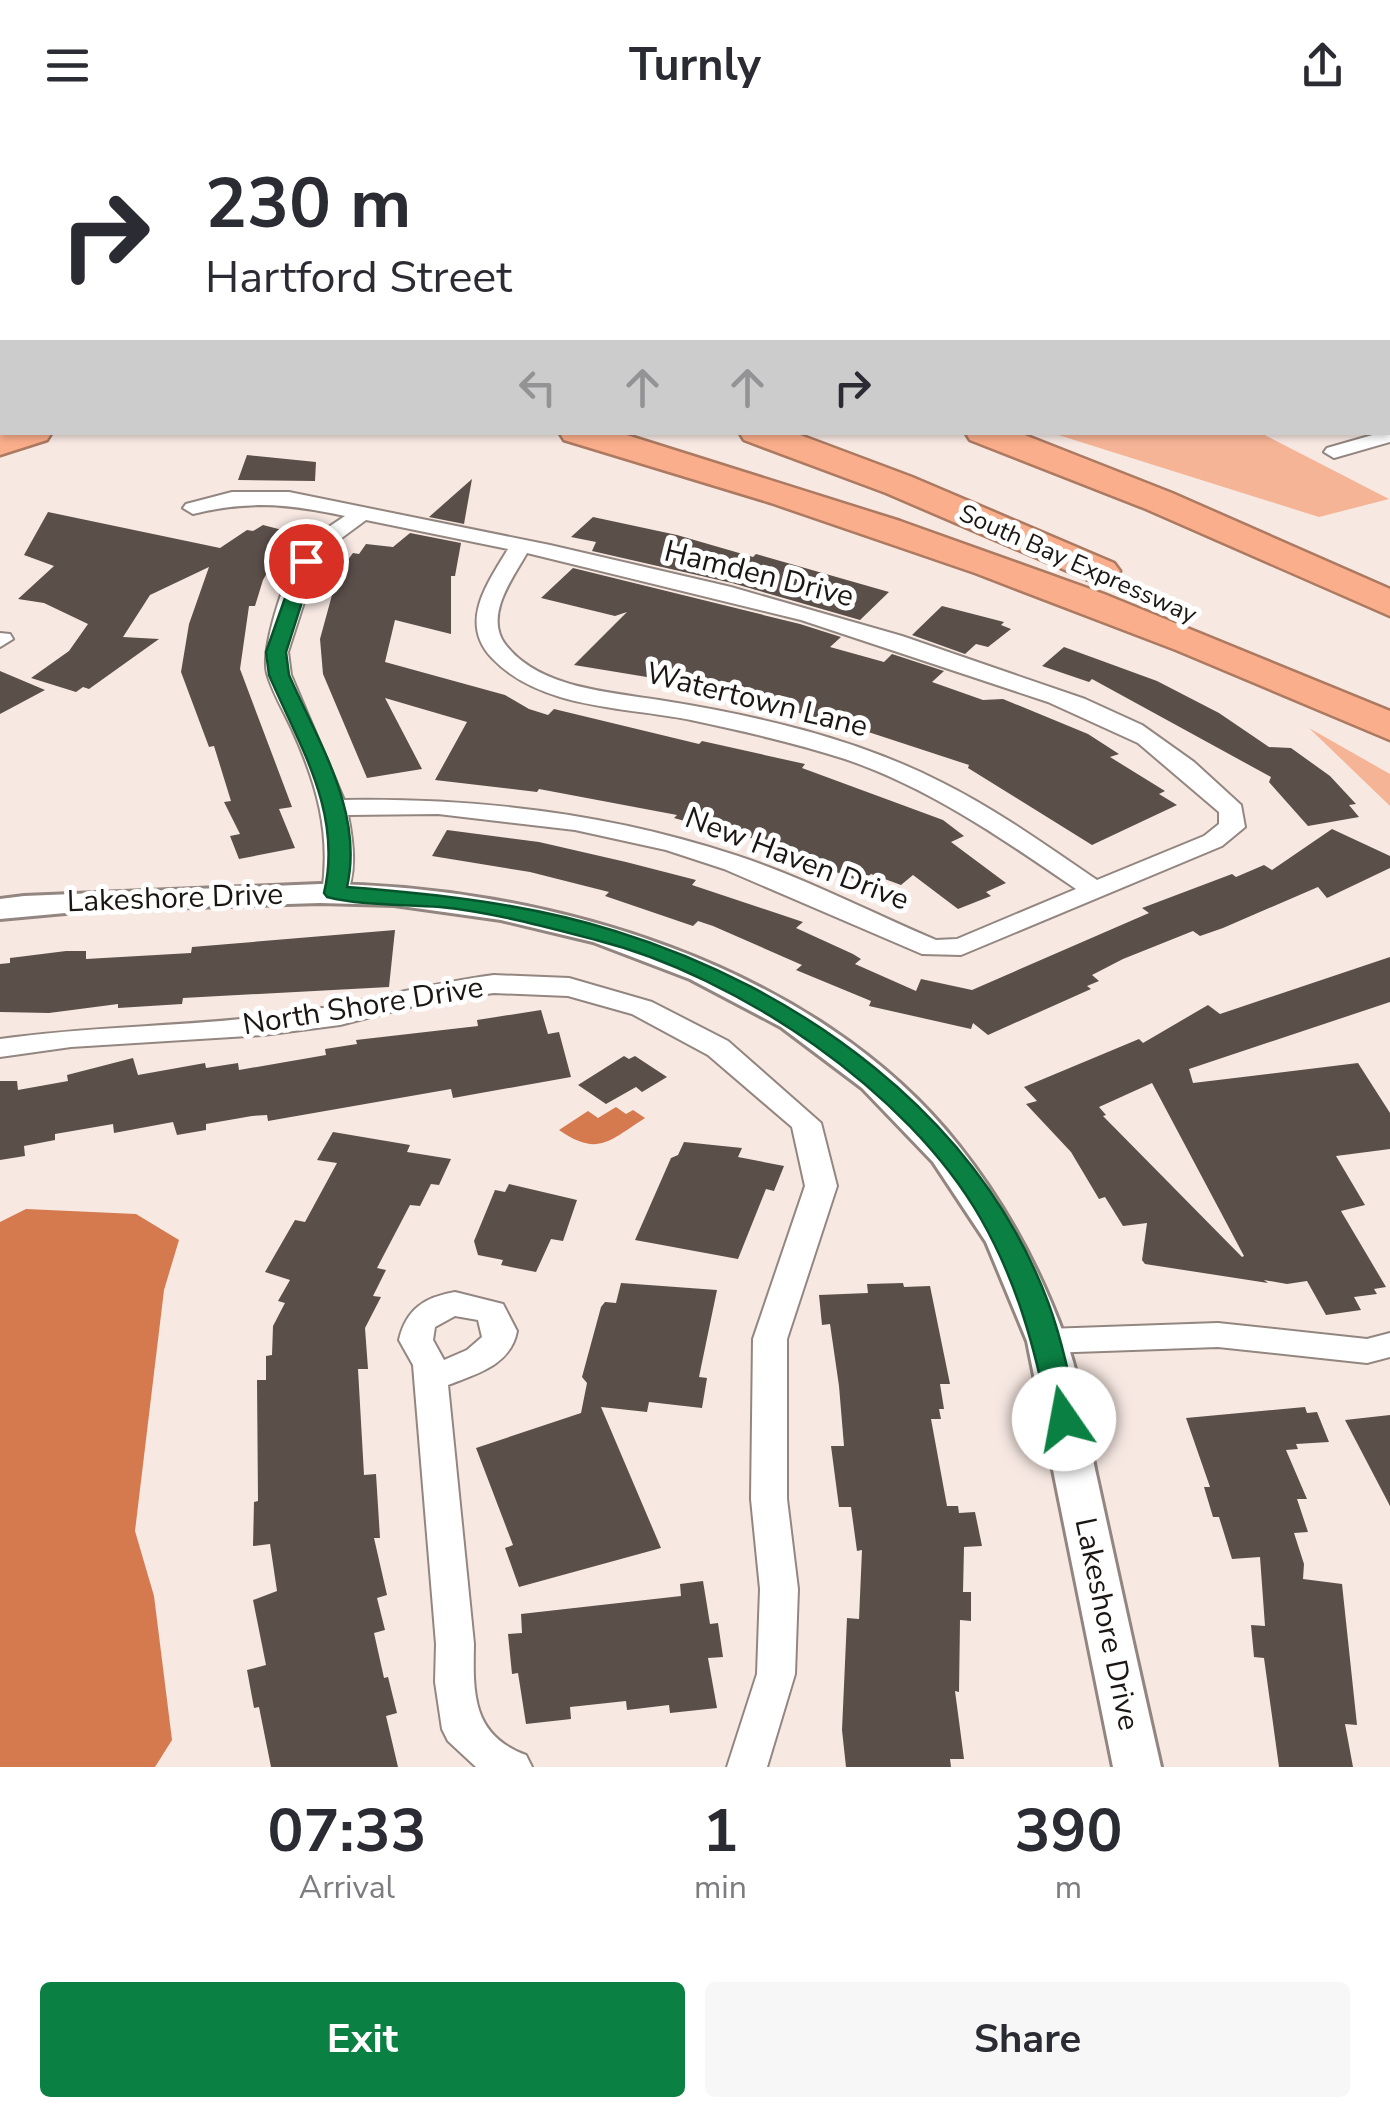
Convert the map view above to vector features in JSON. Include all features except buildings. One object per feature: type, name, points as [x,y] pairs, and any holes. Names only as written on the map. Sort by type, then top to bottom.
[{"type":"highway","points":[[0,444],[26,435]]},
{"type":"highway","points":[[587,435],[788,495],[1004,568],[1172,632],[1390,727]]},
{"type":"highway","name":"South Bay Expressway","points":[[766,435],[899,485],[1058,552],[1264,650],[1390,716]]},
{"type":"highway","points":[[991,435],[1196,517],[1390,604]]},
{"type":"highway","points":[[1095,439],[1390,570]]},
{"type":"street","points":[[1334,452],[1376,436]]},
{"type":"street","name":"Hamden Drive","points":[[193,508],[232,498],[289,498],[686,586],[905,643],[1087,708],[1134,730],[1200,778],[1232,810],[1232,827],[1213,841]]},
{"type":"street","points":[[335,893],[341,865],[337,808],[279,675],[276,652],[306,561],[320,543],[362,512]]},
{"type":"street","name":"Watertown Lane","points":[[520,548],[489,602],[486,622],[499,653],[529,673],[560,687],[691,713],[873,761],[970,805],[1093,889]]},
{"type":"street","name":"New Haven Drive","points":[[337,808],[438,806],[504,812],[575,822],[673,844],[790,886],[932,948],[961,947],[1213,841]]},
{"type":"street","name":"Lakeshore Drive","points":[[0,908],[58,902],[335,893],[446,901],[570,925],[686,965],[794,1020],[876,1080],[943,1146],[970,1181],[1015,1257],[1048,1342],[1138,1767]]},
{"type":"street","name":"North Shore Drive","points":[[0,1048],[71,1038],[263,1026],[340,1016],[432,992],[494,984],[569,988],[642,1008],[718,1048],[806,1123],[821,1186],[770,1339],[768,1498],[778,1589],[776,1674],[747,1767]]},
{"type":"street","points":[[1048,1342],[1218,1335],[1366,1351],[1390,1345]]},
{"type":"street","points":[[430,1378],[462,1728],[500,1764],[512,1767]]},
{"type":"shaded area","points":[[1058,435],[1265,435],[1389,499],[1319,517]]},
{"type":"shaded area","points":[[1309,728],[1390,774],[1390,806]]},
{"type":"shaded area","points":[[616,1107],[626,1114],[633,1110],[645,1118],[603,1143],[584,1143],[559,1130],[588,1111],[598,1118]]},
{"type":"shaded area","points":[[26,1209],[136,1214],[179,1240],[164,1290],[135,1531],[154,1596],[172,1740],[155,1767],[0,1767],[0,1222]]},
{"type":"route","points":[[306,561],[276,652],[279,675],[337,808],[341,865],[335,893],[446,901],[604,935],[750,994],[836,1048],[914,1114],[970,1181],[994,1218],[1033,1298],[1048,1342],[1064,1419]]}]
